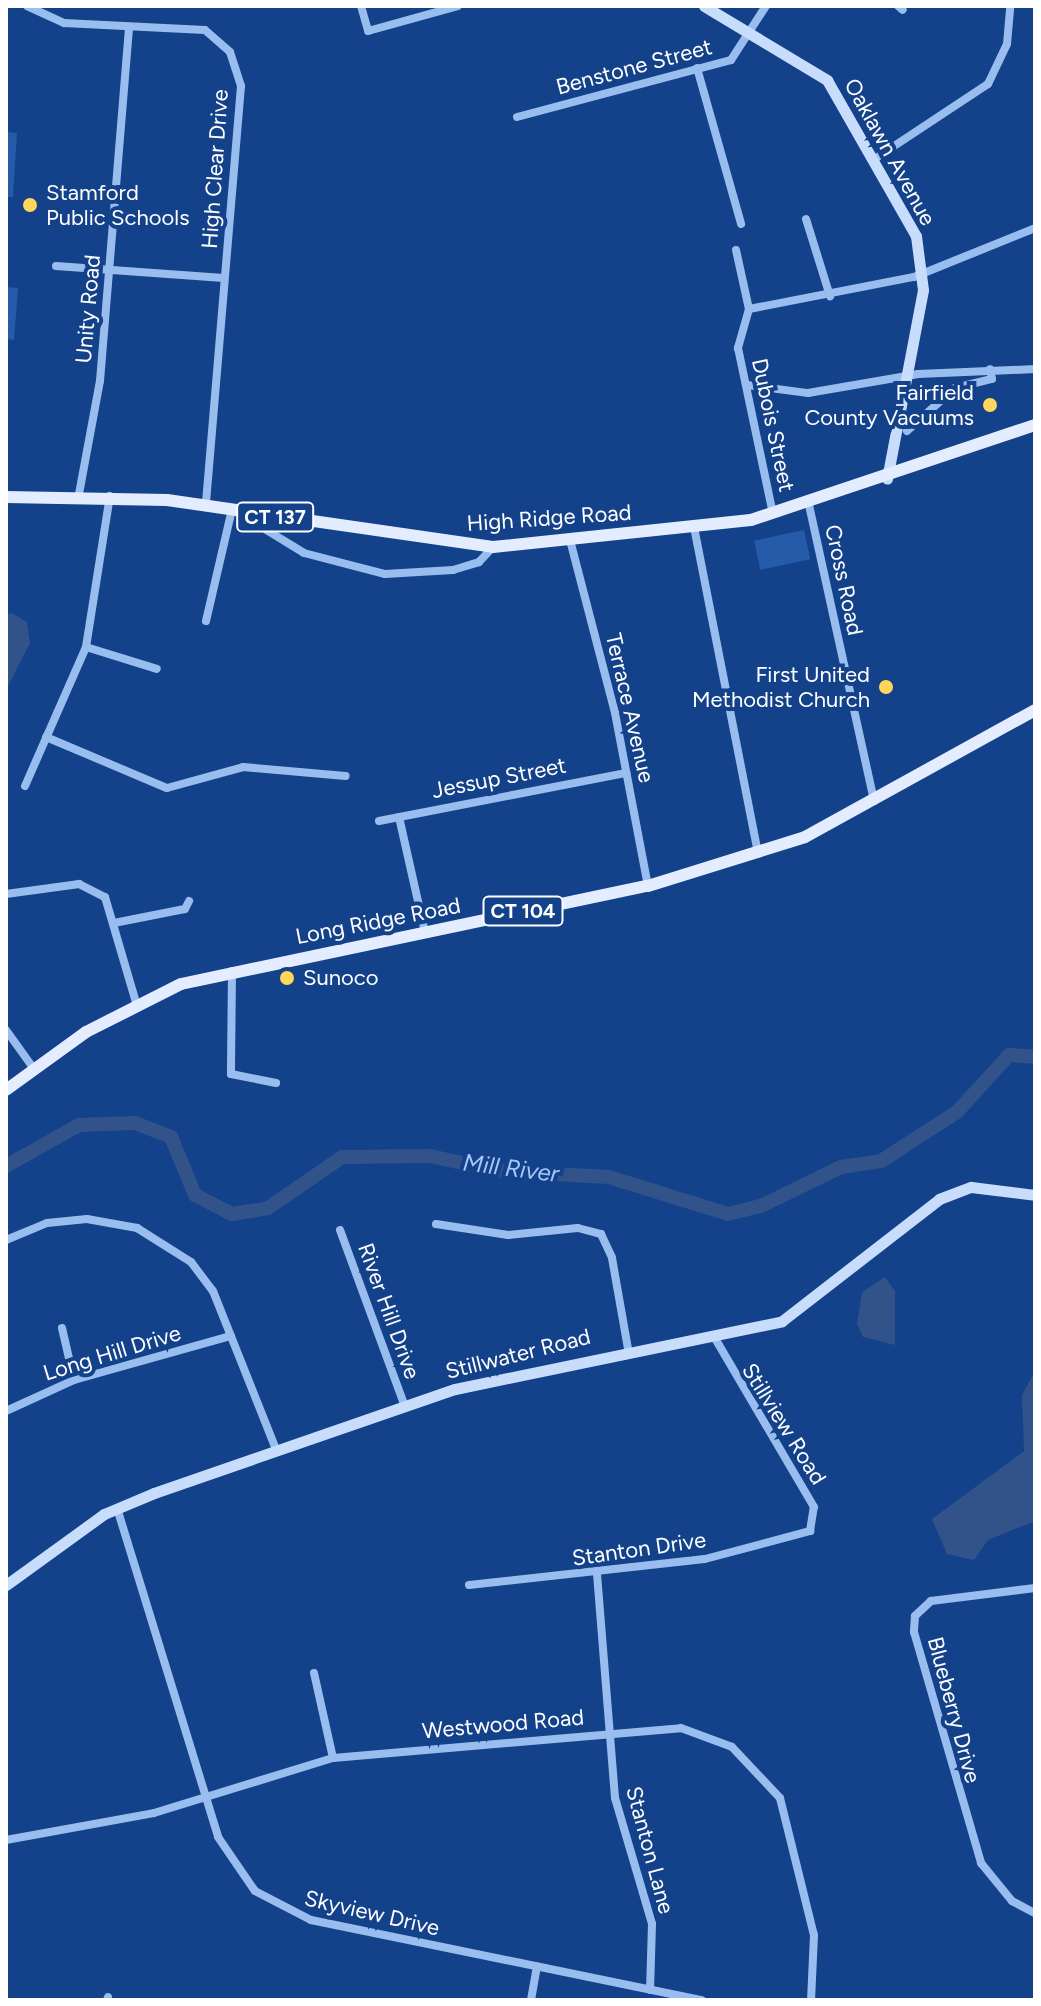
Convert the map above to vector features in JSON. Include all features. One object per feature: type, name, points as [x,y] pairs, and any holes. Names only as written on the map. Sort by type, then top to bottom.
[{"type":"main road","name":"Oaklawn Avenue","points":[[704,6],[827,80],[913,229],[923,274],[887,479]]},
{"type":"main road","name":"High Ridge Road","points":[[6,497],[110,495],[232,509],[493,547],[694,527],[773,514],[887,479],[1035,425]]},
{"type":"main road","name":"Long Ridge Road","points":[[6,1090],[136,1002],[232,970],[648,886],[758,854],[875,804],[1035,710]]},
{"type":"main road","name":"Stillwater Road","points":[[6,1585],[117,1508],[404,1404],[628,1349],[713,1335],[803,1310],[953,1192],[986,1187],[1035,1195]]},
{"type":"street","name":"High Clear Drive","points":[[27,6],[57,22],[205,30],[230,52],[241,86],[206,506]]},
{"type":"street","points":[[361,6],[368,31],[458,6]]},
{"type":"street","name":"Benstone Street","points":[[517,117],[731,60],[766,6]]},
{"type":"street","points":[[873,160],[988,84],[1007,44],[1010,6]]},
{"type":"street","name":"Unity Road","points":[[79,494],[100,381],[129,28]]},
{"type":"street","points":[[697,68],[741,224]]},
{"type":"street","points":[[806,219],[830,296]]},
{"type":"street","points":[[749,309],[830,296],[923,274],[1035,228]]},
{"type":"street","name":"Dubois Street","points":[[736,250],[749,309],[738,348],[773,514]]},
{"type":"street","points":[[56,266],[224,278]]},
{"type":"street","points":[[907,431],[955,388],[992,379],[990,369]]},
{"type":"street","points":[[747,385],[808,393],[990,369],[1035,369]]},
{"type":"street","points":[[25,786],[86,647],[110,495]]},
{"type":"street","name":"Cross Road","points":[[809,505],[875,804]]},
{"type":"street","points":[[206,621],[232,509],[304,553],[385,574],[453,570],[479,562],[493,547]]},
{"type":"street","points":[[694,527],[758,854]]},
{"type":"street","name":"Terrace Avenue","points":[[570,540],[626,773],[648,886]]},
{"type":"street","points":[[86,647],[157,669]]},
{"type":"street","points":[[46,737],[167,788],[243,767],[346,776]]},
{"type":"street","name":"Jessup Street","points":[[379,821],[626,773]]},
{"type":"street","points":[[399,817],[425,932]]},
{"type":"street","points":[[6,894],[79,884],[105,897],[136,1002]]},
{"type":"street","points":[[114,923],[185,909],[189,901]]},
{"type":"street","points":[[232,970],[231,1074],[276,1083]]},
{"type":"street","points":[[6,1030],[34,1069]]},
{"type":"street","points":[[6,1240],[64,1219],[137,1228],[191,1262],[213,1291],[277,1452]]},
{"type":"street","points":[[436,1224],[508,1235],[578,1228],[601,1234],[612,1258],[628,1349]]},
{"type":"street","name":"River Hill Drive","points":[[340,1230],[404,1404]]},
{"type":"street","points":[[62,1328],[74,1380]]},
{"type":"street","name":"Stillview Road","points":[[713,1335],[814,1507],[810,1531]]},
{"type":"street","name":"Long Hill Drive","points":[[6,1411],[74,1380],[231,1336]]},
{"type":"street","name":"Skyview Drive","points":[[117,1508],[205,1798],[237,1872],[289,1912],[702,2000]]},
{"type":"street","name":"Stanton Drive","points":[[469,1585],[597,1574],[705,1559],[810,1531]]},
{"type":"street","name":"Stanton Lane","points":[[597,1574],[615,1798],[652,1924],[650,1990]]},
{"type":"street","name":"Blueberry Drive","points":[[1035,1588],[931,1601],[915,1616],[914,1632],[981,1863],[1012,1901],[1035,1913]]},
{"type":"street","points":[[314,1673],[333,1758]]},
{"type":"street","name":"Westwood Road","points":[[6,1840],[82,1830],[205,1798],[333,1758],[608,1733],[692,1731],[732,1747],[770,1782],[788,1815],[814,1935],[811,2000]]},
{"type":"street","points":[[531,2000],[537,1967]]},
{"type":"shaded area","points":[[6,132],[17,133],[13,197],[6,197]]},
{"type":"shaded area","points":[[6,287],[18,288],[14,340],[6,339]]},
{"type":"shaded area","points":[[804,530],[810,559],[760,570],[754,541]]},
{"type":"shaded area","points":[[12,613],[27,622],[30,643],[6,690],[6,615]]},
{"type":"shaded area","points":[[885,1277],[895,1291],[895,1345],[863,1337],[857,1324],[862,1292]]},
{"type":"shaded area","points":[[1035,1371],[1035,1521],[988,1540],[974,1560],[947,1554],[932,1519],[1024,1451],[1022,1395]]},
{"type":"waterway","name":"Mill River","points":[[6,1166],[79,1125],[135,1123],[171,1137],[195,1195],[232,1214],[268,1208],[342,1157],[430,1156],[499,1171],[609,1177],[728,1214],[763,1205],[841,1167],[881,1161],[957,1112],[1009,1055],[1035,1057]]},
{"type":"place","name":"Stamford Public Schools","points":[[30,205]]},
{"type":"place","name":"Fairfield County Vacuums","points":[[990,405]]},
{"type":"place","name":"First United Methodist Church","points":[[886,687]]},
{"type":"place","name":"Sunoco","points":[[287,978]]}]
